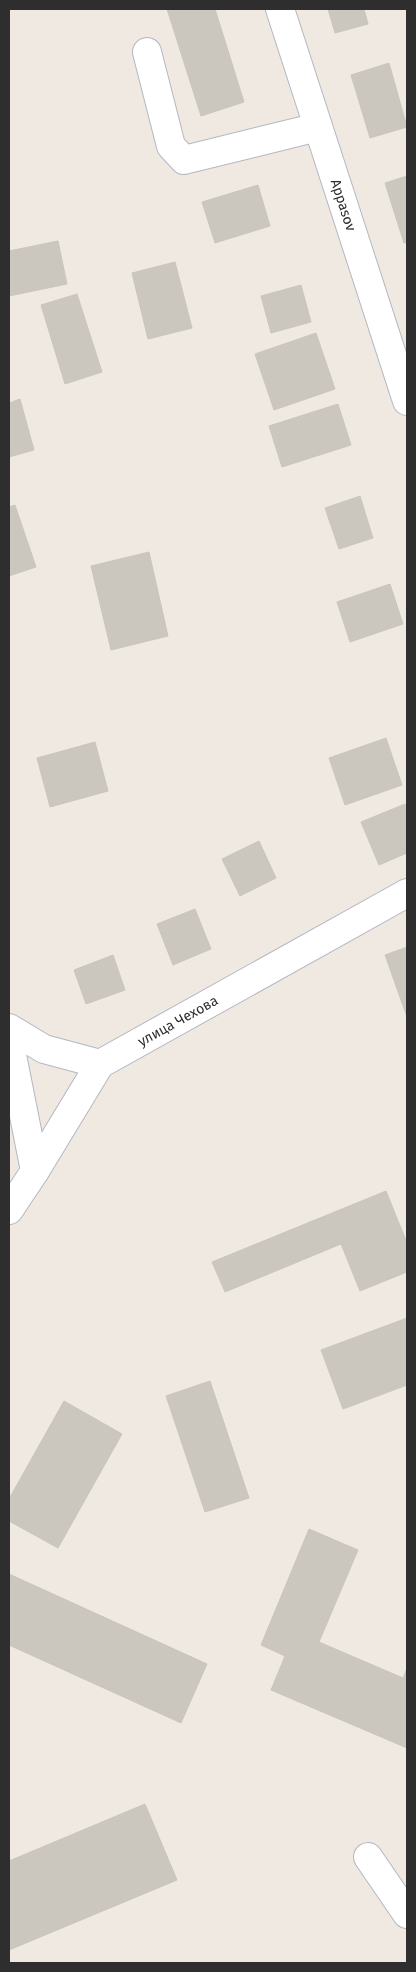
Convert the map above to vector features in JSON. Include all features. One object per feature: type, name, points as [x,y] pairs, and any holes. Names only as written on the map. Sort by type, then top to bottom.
[{"type":"street","name":"Appasov","points":[[280,9],[407,401]]},
{"type":"street","points":[[147,52],[171,146],[184,160],[318,127]]},
{"type":"street","name":"улица Чехова","points":[[9,1210],[100,1064],[407,893]]},
{"type":"street","points":[[9,1028],[44,1049],[100,1064]]},
{"type":"street","points":[[9,1040],[35,1171]]},
{"type":"street","points":[[368,1856],[407,1914]]},
{"type":"building","points":[[167,9],[215,9],[244,102],[201,116]]},
{"type":"building","points":[[328,9],[364,9],[368,24],[335,33]]},
{"type":"building","points":[[389,63],[407,127],[370,138],[351,75]]},
{"type":"building","points":[[407,176],[407,242],[404,243],[385,183]]},
{"type":"building","points":[[258,185],[270,226],[215,243],[202,202]]},
{"type":"building","points":[[58,241],[67,284],[9,296],[9,251]]},
{"type":"building","points":[[175,262],[192,328],[148,339],[132,273]]},
{"type":"building","points":[[301,285],[311,322],[271,333],[261,296]]},
{"type":"building","points":[[77,294],[102,372],[65,384],[41,305]]},
{"type":"building","points":[[316,333],[335,389],[274,410],[255,354]]},
{"type":"building","points":[[20,399],[34,450],[9,457],[9,403]]},
{"type":"building","points":[[338,404],[351,445],[282,467],[269,426]]},
{"type":"building","points":[[360,496],[373,538],[339,549],[325,508]]},
{"type":"building","points":[[15,505],[36,567],[9,576],[9,507]]},
{"type":"building","points":[[149,552],[168,636],[111,650],[91,566]]},
{"type":"building","points":[[390,584],[403,624],[350,642],[337,602]]},
{"type":"building","points":[[386,738],[402,785],[345,805],[329,758]]},
{"type":"building","points":[[95,742],[108,791],[50,807],[37,758]]},
{"type":"building","points":[[405,804],[407,811],[407,853],[379,865],[361,822]]},
{"type":"building","points":[[259,841],[276,878],[240,896],[222,859]]},
{"type":"building","points":[[195,909],[211,949],[173,965],[157,924]]},
{"type":"building","points":[[407,947],[407,1017],[385,955]]},
{"type":"building","points":[[113,955],[125,990],[86,1004],[74,970]]},
{"type":"building","points":[[386,1191],[407,1243],[407,1272],[360,1291],[341,1244],[225,1292],[212,1262]]},
{"type":"building","points":[[407,1318],[407,1385],[343,1409],[321,1350]]},
{"type":"building","points":[[210,1381],[249,1498],[205,1512],[166,1396]]},
{"type":"building","points":[[64,1401],[122,1434],[58,1548],[9,1521],[9,1499]]},
{"type":"building","points":[[309,1529],[358,1550],[319,1642],[403,1678],[407,1668],[407,1748],[271,1690],[285,1656],[261,1645]]},
{"type":"building","points":[[9,1574],[207,1664],[181,1723],[9,1645]]},
{"type":"building","points":[[145,1804],[177,1880],[9,1950],[9,1861]]}]
